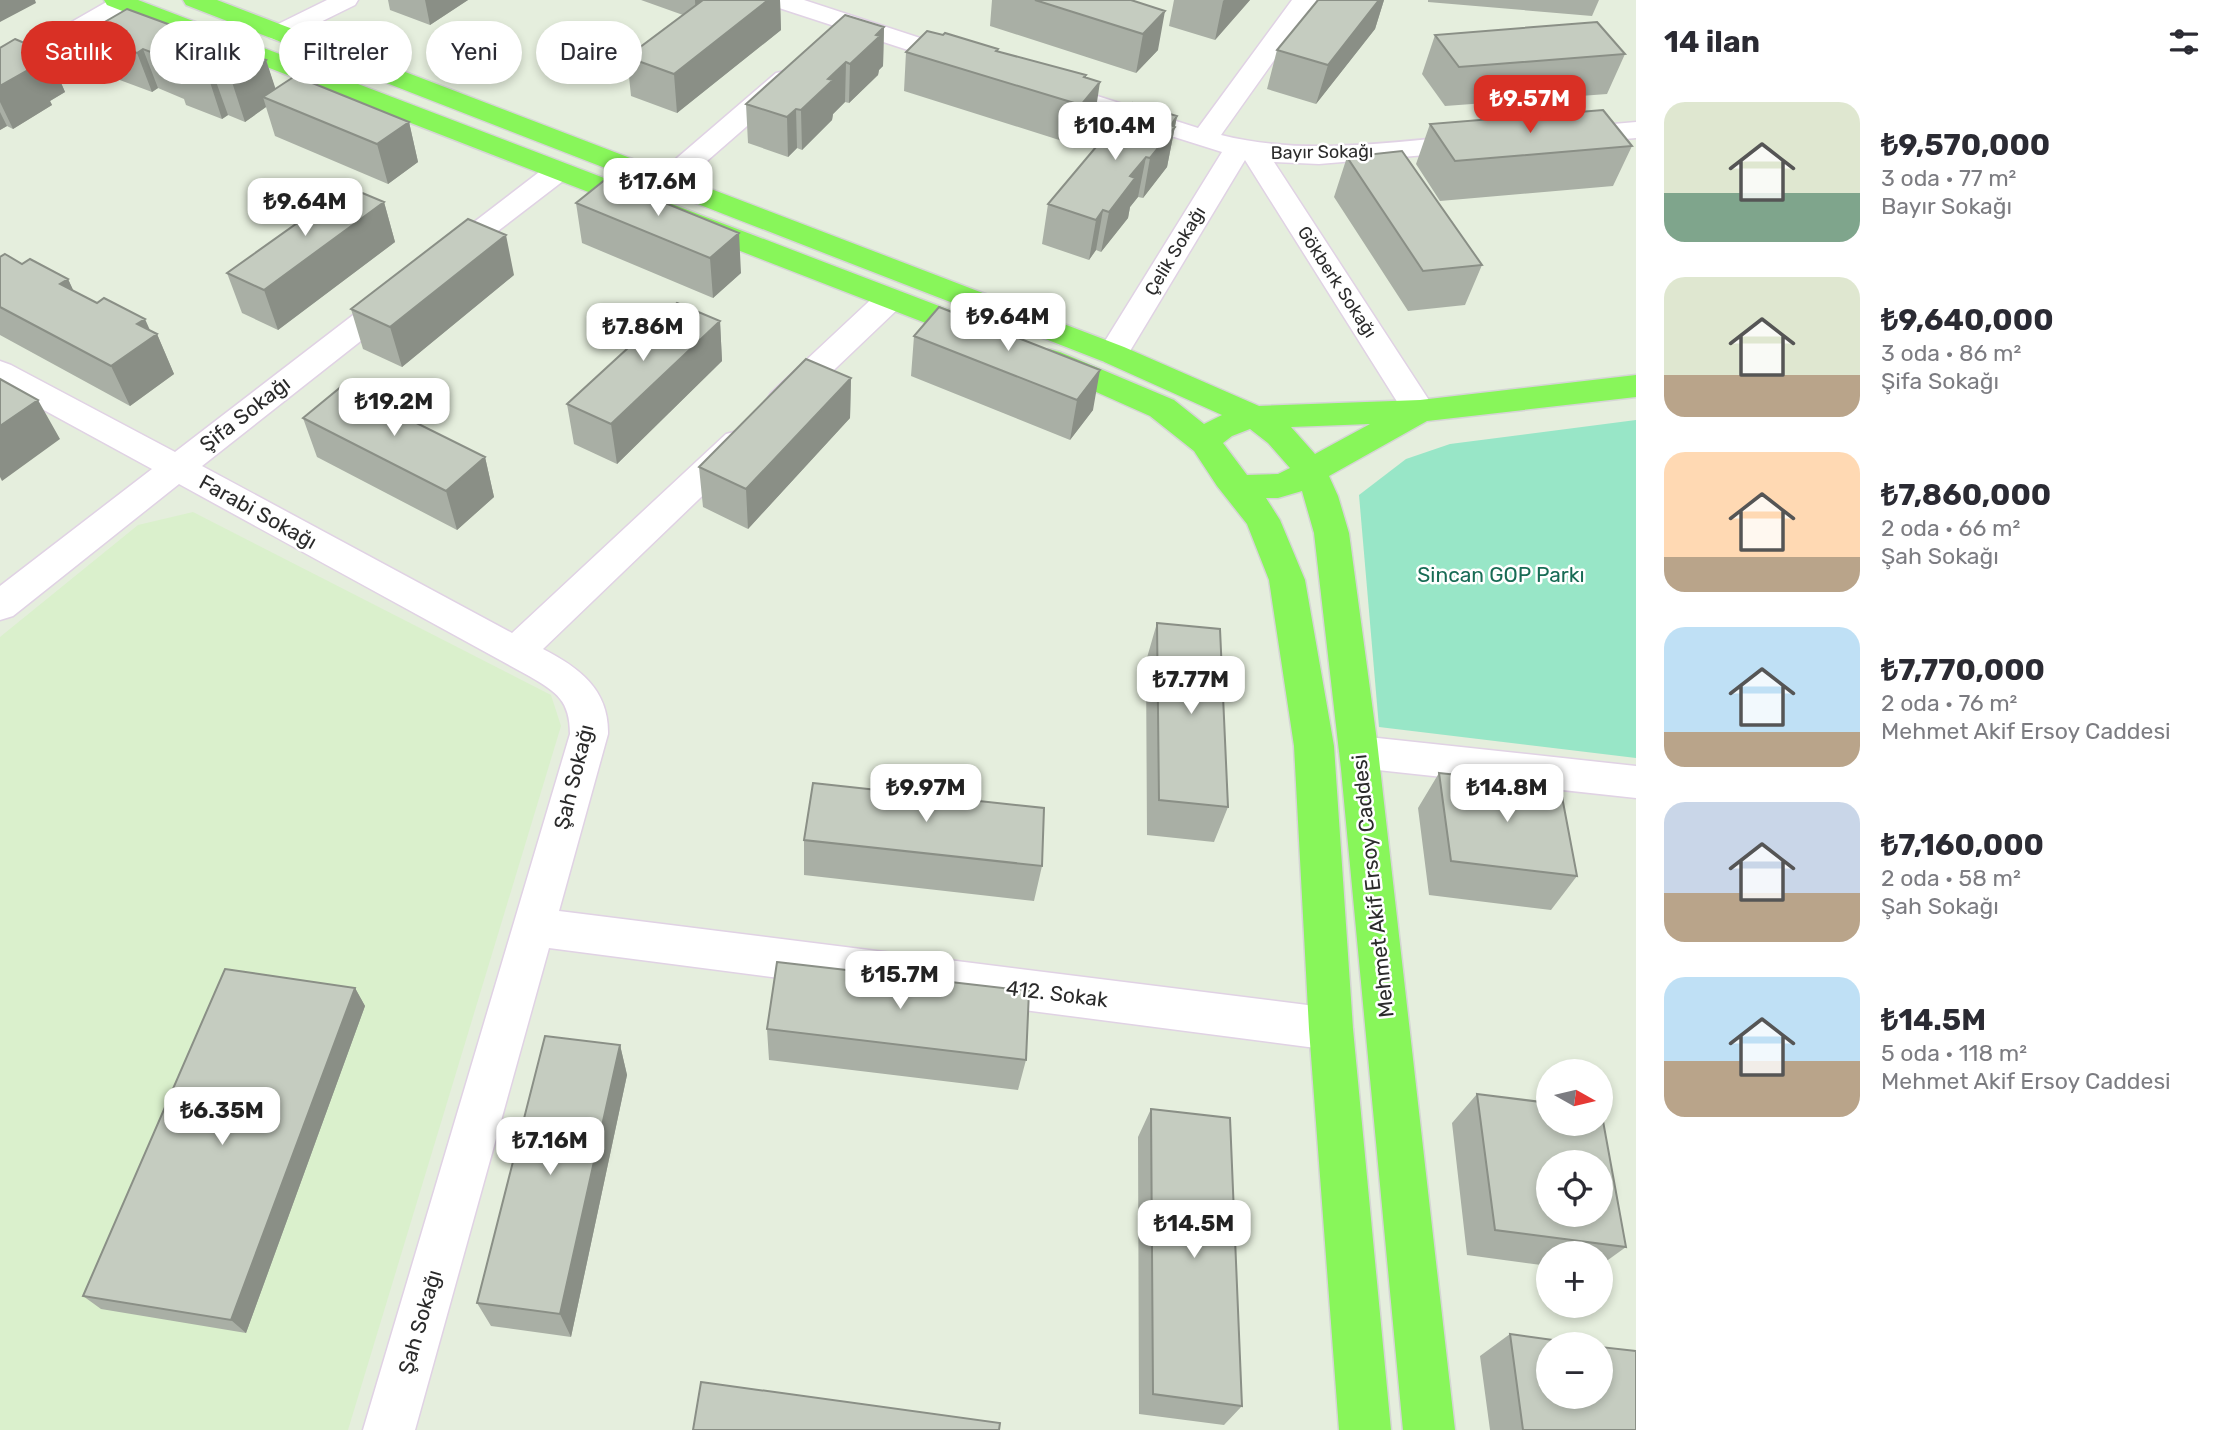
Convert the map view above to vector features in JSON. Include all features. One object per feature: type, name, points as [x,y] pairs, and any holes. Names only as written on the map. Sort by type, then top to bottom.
[{"type":"main road","name":"Mehmet Akif Ersoy Caddesi","points":[[195,0],[279,33]]},
{"type":"main road","points":[[120,1],[557,172],[638,200],[1099,379],[1162,408],[1206,443],[1229,478],[1239,486],[1263,520],[1287,580],[1314,746],[1331,1028],[1365,1430]]},
{"type":"main road","name":"Mehmet Akif Ersoy Caddesi","points":[[411,84],[1113,354],[1255,417],[1275,429],[1293,445],[1326,511],[1331,532],[1334,573],[1359,752],[1429,1430]]},
{"type":"main road","points":[[1206,443],[1209,436],[1227,425],[1255,417],[1420,411],[1636,386]]},
{"type":"main road","points":[[1239,486],[1278,486],[1309,474],[1420,411]]},
{"type":"street","points":[[303,21],[346,0]]},
{"type":"street","points":[[779,0],[859,15],[981,66]]},
{"type":"street","points":[[1204,139],[1305,0]]},
{"type":"street","points":[[0,74],[120,1]]},
{"type":"street","points":[[829,41],[859,15]]},
{"type":"street","points":[[666,182],[809,58]]},
{"type":"street","name":"Bayır Sokağı","points":[[1020,79],[1246,151],[1319,156],[1498,141]]},
{"type":"street","points":[[1539,138],[1636,130]]},
{"type":"street","name":"Çelik Sokağı","points":[[1113,354],[1246,151]]},
{"type":"street","name":"Gökberk Sokağı","points":[[1246,151],[1420,411]]},
{"type":"street","name":"Şifa Sokağı","points":[[0,606],[557,172]]},
{"type":"street","points":[[516,652],[890,299]]},
{"type":"street","name":"Farabi Sokağı","points":[[0,372],[516,652]]},
{"type":"street","name":"Şah Sokağı","points":[[389,1430],[534,927],[590,721],[583,698],[576,687],[516,652]]},
{"type":"street","points":[[1359,752],[1636,782]]},
{"type":"street","name":"412. Sokak","points":[[534,927],[1331,1028]]},
{"type":"shaded area","points":[[193,512],[551,695],[561,726],[348,1430],[0,1430],[0,637],[138,525]]},
{"type":"green space","name":"Sincan GOP Parkı","points":[[1636,420],[1636,758],[1379,727],[1359,495],[1406,459],[1450,444]]},
{"type":"building","points":[[703,0],[768,0],[674,74],[642,62],[642,46]]},
{"type":"building","points":[[1035,0],[1131,0],[1165,11],[1143,34]]},
{"type":"building","points":[[1318,0],[1379,0],[1328,65],[1277,50]]},
{"type":"building","points":[[127,9],[160,21],[150,21],[150,52],[143,49],[136,53],[136,21],[106,21]]},
{"type":"building","points":[[845,15],[884,27],[876,35],[880,36],[850,64],[846,62],[828,79],[833,80],[801,110],[796,109],[787,117],[746,104]]},
{"type":"building","points":[[1597,22],[1625,54],[1459,67],[1435,35]]},
{"type":"building","points":[[927,31],[943,35],[945,33],[998,49],[996,51],[1086,75],[1084,77],[1100,82],[1081,105],[906,52]]},
{"type":"building","points":[[15,39],[21,42],[21,74],[0,86],[0,48]]},
{"type":"building","points":[[283,84],[315,84],[409,122],[377,144],[263,97]]},
{"type":"building","points":[[1133,103],[1177,116],[1171,125],[1175,127],[1150,158],[1146,157],[1130,176],[1135,178],[1109,212],[1103,210],[1096,220],[1048,204]]},
{"type":"building","points":[[1603,110],[1632,146],[1455,161],[1430,124]]},
{"type":"building","points":[[1402,151],[1482,265],[1423,271],[1347,157]]},
{"type":"building","points":[[606,179],[739,233],[710,258],[576,203]]},
{"type":"building","points":[[348,187],[384,202],[264,290],[227,273]]},
{"type":"building","points":[[468,219],[506,235],[390,327],[351,309]]},
{"type":"building","points":[[5,254],[22,264],[30,259],[68,279],[60,284],[97,303],[104,298],[145,319],[137,324],[157,334],[111,366],[0,307],[0,257]]},
{"type":"building","points":[[677,303],[720,321],[611,424],[567,404]]},
{"type":"building","points":[[939,307],[1100,370],[1077,400],[914,336]]},
{"type":"building","points":[[806,359],[851,378],[746,489],[699,467]]},
{"type":"building","points":[[0,379],[38,400],[0,426]]},
{"type":"building","points":[[342,386],[485,457],[446,491],[303,418]]},
{"type":"building","points":[[1157,623],[1220,629],[1228,807],[1159,800]]},
{"type":"building","points":[[1439,773],[1560,786],[1577,876],[1451,861]]},
{"type":"building","points":[[813,783],[1044,808],[1042,866],[804,840]]},
{"type":"building","points":[[777,962],[1029,991],[1026,1060],[767,1029]]},
{"type":"building","points":[[225,969],[355,988],[231,1320],[83,1296]]},
{"type":"building","points":[[545,1036],[620,1045],[560,1314],[477,1303]]},
{"type":"building","points":[[1477,1094],[1536,1101],[1536,1136],[1606,1136],[1608,1150],[1536,1150],[1536,1227],[1613,1227],[1613,1176],[1626,1247],[1613,1245],[1613,1241],[1580,1241],[1495,1230]]},
{"type":"building","points":[[1151,1109],[1230,1118],[1242,1406],[1153,1394]]},
{"type":"building","points":[[1510,1334],[1536,1338],[1536,1409],[1613,1409],[1613,1348],[1636,1351],[1636,1430],[1523,1430]]},
{"type":"building","points":[[701,1382],[1000,1423],[999,1430],[693,1430]]}]
